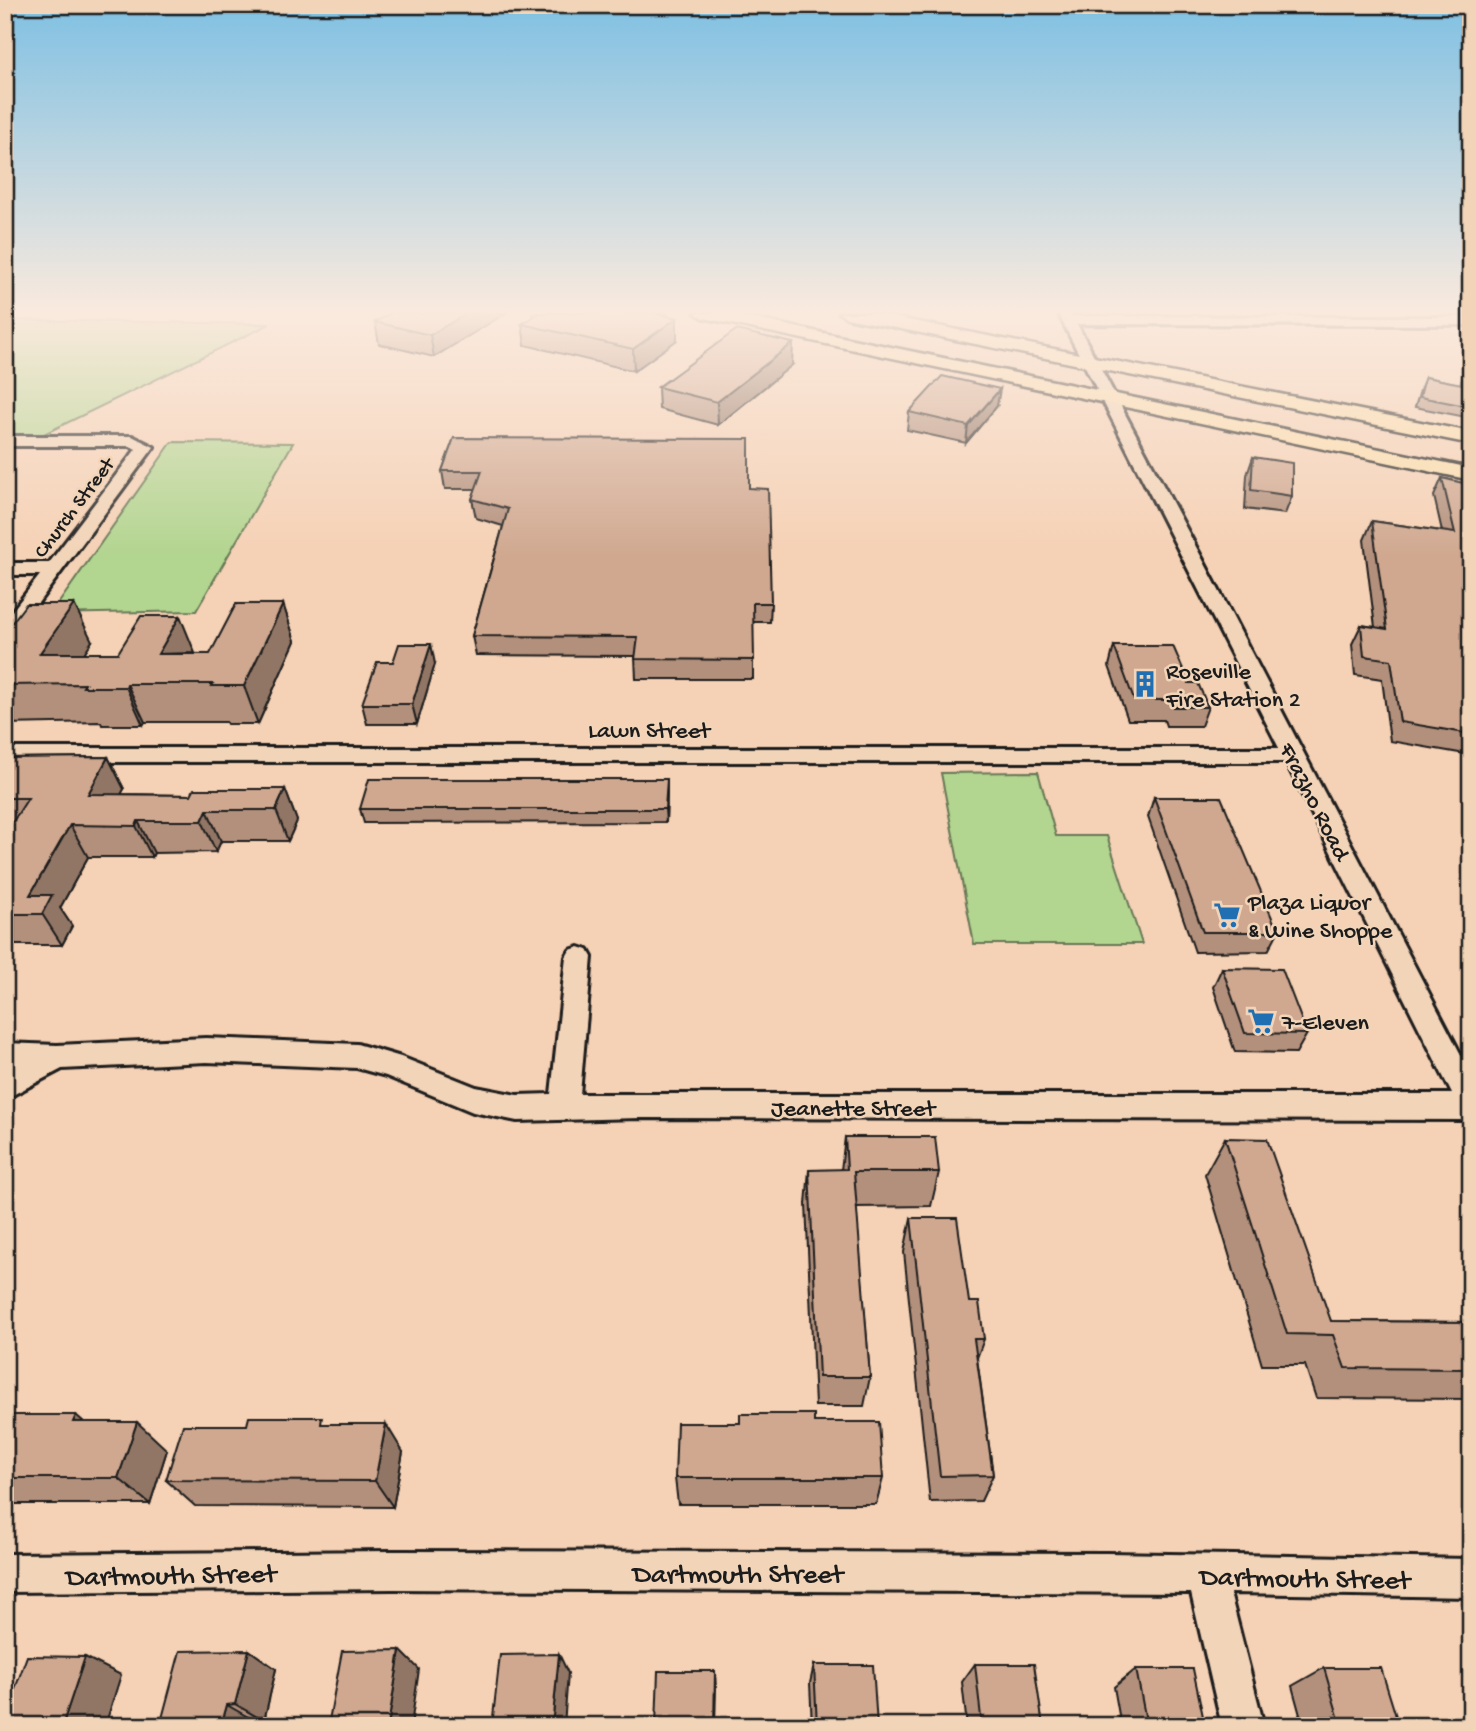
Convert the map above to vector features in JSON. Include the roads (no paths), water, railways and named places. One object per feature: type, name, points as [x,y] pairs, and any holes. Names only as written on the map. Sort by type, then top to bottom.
[{"type":"main road","points":[[1089,394],[1471,474]]},
{"type":"main road","points":[[1247,394],[1471,438]]},
{"type":"main road","points":[[1400,459],[1434,450],[1436,441],[1427,430]]},
{"type":"street","name":"Frazho Road","points":[[1108,394],[1471,1105]]},
{"type":"street","name":"Church Street","points":[[5,440],[132,441],[146,447],[5,634]]},
{"type":"street","points":[[5,569],[54,569]]},
{"type":"street","name":"Lawn Street","points":[[5,755],[1293,755]]},
{"type":"street","points":[[564,1107],[579,957]]},
{"type":"street","name":"Jeanette Street","points":[[12,1071],[58,1057],[125,1052],[357,1056],[391,1065],[473,1099],[517,1108],[1471,1105]]},
{"type":"street","name":"Dartmouth Street","points":[[5,1573],[406,1570],[1107,1572],[1206,1576],[1471,1578]]},
{"type":"street","points":[[1206,1576],[1243,1726]]},
{"type":"place","name":"Roseville Fire Station 2","points":[[1145,684]]},
{"type":"place","name":"Plaza Liquor & Wine Shoppe","points":[[1227,915]]},
{"type":"place","name":"7-Eleven","points":[[1261,1021]]}]
